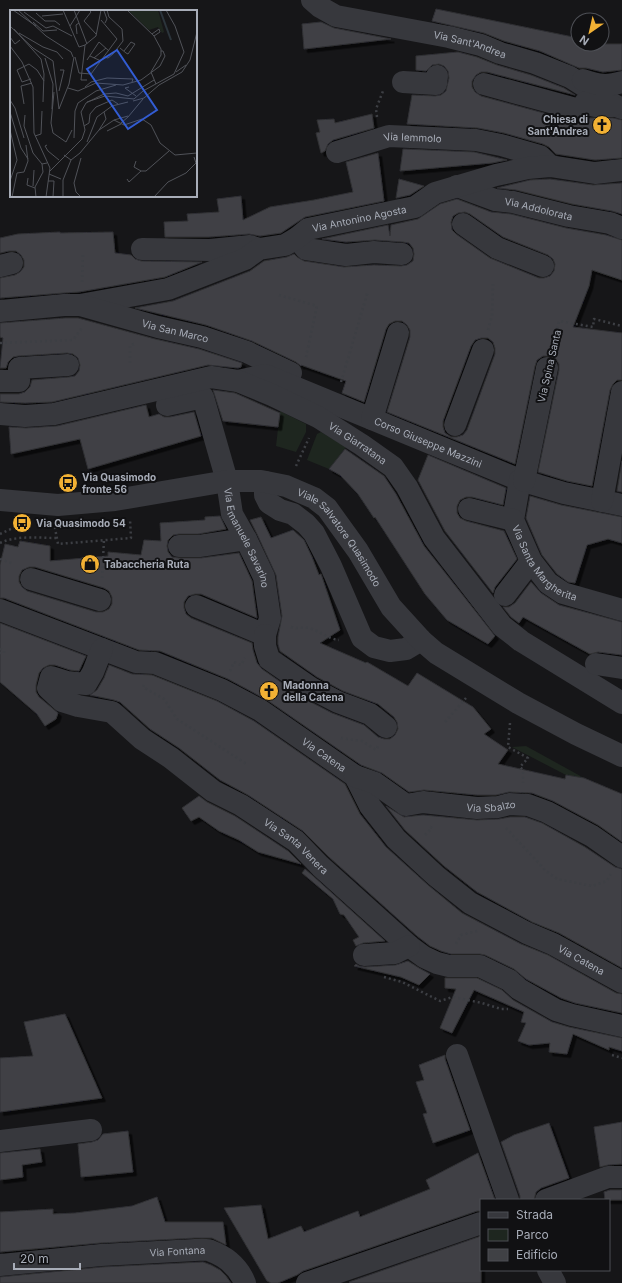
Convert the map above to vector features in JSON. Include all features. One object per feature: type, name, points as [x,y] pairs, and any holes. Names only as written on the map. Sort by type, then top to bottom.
[{"type":"street","name":"Via Sant'Andrea","points":[[312,0],[320,7],[336,16],[449,37],[482,45],[500,54],[535,63],[570,77],[619,107]]},
{"type":"street","points":[[403,82],[436,84],[437,76]]},
{"type":"street","points":[[570,77],[609,86],[622,82]]},
{"type":"street","points":[[484,84],[580,110],[585,103],[595,106],[619,107]]},
{"type":"street","points":[[337,152],[389,136]]},
{"type":"street","name":"Via Iemmolo","points":[[389,136],[468,140],[501,145],[540,156],[550,166]]},
{"type":"street","name":"Via Antonino Agosta","points":[[83,305],[168,289],[245,259],[259,249],[285,245],[308,229],[415,207],[435,193],[496,175],[528,168],[550,166],[595,173],[622,170]]},
{"type":"street","name":"Via Addolorata","points":[[457,186],[495,200],[514,202],[569,216],[610,223],[622,228]]},
{"type":"street","points":[[463,224],[497,248],[543,266]]},
{"type":"street","points":[[297,238],[306,249],[346,255],[374,252],[402,254]]},
{"type":"street","points":[[142,250],[210,250],[250,246],[259,249]]},
{"type":"street","name":"Via San Marco","points":[[0,311],[64,305],[83,305],[158,327],[202,337],[247,352],[322,388],[335,404]]},
{"type":"street","points":[[372,419],[398,333]]},
{"type":"street","points":[[450,439],[483,350]]},
{"type":"street","points":[[0,381],[19,381],[19,368],[68,365]]},
{"type":"street","name":"Via Spina Santa","points":[[522,480],[547,368]]},
{"type":"street","name":"Corso Giuseppe Mazzini","points":[[238,381],[265,375],[372,419],[450,439],[522,480],[564,493],[612,503]]},
{"type":"street","name":"Via Giarratana","points":[[0,414],[26,416],[54,414],[153,392],[211,377],[238,381],[272,395],[318,418],[362,445],[393,467],[407,488],[434,538],[502,626],[521,641],[622,703]]},
{"type":"street","points":[[612,503],[622,392]]},
{"type":"street","name":"Via Emanuele Savarino","points":[[167,405],[202,397],[227,481],[232,514],[246,539],[264,578],[265,646],[269,659],[312,688],[338,702],[370,714],[386,727]]},
{"type":"street","name":"Via Santa Margherita","points":[[522,480],[513,520],[531,561],[548,582],[563,593],[622,610]]},
{"type":"street","name":"Viale Salvatore Quasimodo","points":[[0,500],[66,505],[115,500],[227,481],[261,481],[286,486],[314,498],[327,508],[358,551],[391,607],[421,640],[436,653],[518,703],[576,734],[622,756]]},
{"type":"street","points":[[265,482],[265,495],[269,503],[280,510],[293,514],[306,524],[314,533],[331,566],[362,638],[374,647],[390,651],[406,649],[421,640]]},
{"type":"street","points":[[469,509],[513,520]]},
{"type":"street","points":[[179,546],[199,546],[246,539]]},
{"type":"street","points":[[505,595],[531,561]]},
{"type":"street","points":[[31,579],[100,600]]},
{"type":"street","points":[[196,606],[264,628]]},
{"type":"street","name":"Via Catena","points":[[0,610],[136,662],[155,663],[222,690],[260,710],[355,776],[370,806],[396,839],[436,876],[470,903],[526,933],[553,944],[622,982]]},
{"type":"street","name":"Via Santa Venera","points":[[102,649],[94,672],[86,684],[67,682],[51,677],[48,688],[62,701],[78,706],[112,712],[142,739],[171,758],[213,791],[241,805],[296,841],[320,866],[409,946],[424,957],[437,963],[449,966],[480,966],[509,980],[530,996],[556,1010],[622,1026]]},
{"type":"street","points":[[596,664],[622,668]]},
{"type":"street","points":[[355,776],[375,783],[406,805]]},
{"type":"street","name":"Via Sbalzo","points":[[406,805],[423,802],[477,808],[498,807],[510,804],[528,804],[581,830],[621,857]]},
{"type":"street","points":[[370,955],[395,953],[409,946]]},
{"type":"street","points":[[457,1056],[508,1199]]},
{"type":"street","points":[[0,1141],[92,1130]]},
{"type":"street","points":[[549,1199],[608,1177],[622,1177]]},
{"type":"street","points":[[307,1283],[337,1278],[480,1223]]},
{"type":"street","name":"Via Fontana","points":[[0,1265],[101,1255],[210,1250],[228,1260],[242,1274],[245,1283]]},
{"type":"street","points":[[549,1271],[555,1283]]},
{"type":"path","name":"Via Iemmolo","points":[[389,136],[380,134],[376,109],[385,86],[403,82]]},
{"type":"path","points":[[0,344],[73,340],[83,326],[83,252]]},
{"type":"path","points":[[483,350],[492,316],[493,284]]},
{"type":"path","points":[[335,404],[368,291]]},
{"type":"path","points":[[279,295],[317,306],[306,357],[309,362]]},
{"type":"path","name":"Via Spina Santa","points":[[547,368],[559,321],[593,327],[594,319],[622,326]]},
{"type":"path","points":[[47,528],[55,528],[58,544],[131,538],[130,518],[137,517]]},
{"type":"path","points":[[0,534],[13,528],[32,526]]},
{"type":"path","points":[[0,542],[17,538],[57,538]]},
{"type":"path","points":[[222,690],[234,662],[241,665],[264,628],[309,628],[333,640],[342,641]]},
{"type":"path","points":[[0,649],[4,650],[4,653],[0,653]]},
{"type":"path","points":[[155,663],[143,687],[164,699],[177,719],[248,765]]},
{"type":"path","points":[[445,722],[468,696]]},
{"type":"path","points":[[510,721],[508,747],[528,758],[520,767],[524,770],[522,790]]},
{"type":"path","points":[[338,738],[362,741],[376,750],[386,727]]},
{"type":"path","points":[[406,805],[432,828],[410,852]]},
{"type":"path","points":[[504,826],[546,871],[558,879],[592,886],[607,881],[621,857]]},
{"type":"path","points":[[449,966],[455,946],[461,935],[479,930],[491,915]]},
{"type":"path","points":[[370,955],[378,976],[402,982],[440,1001],[453,997],[482,1003],[501,1009],[513,1009],[521,1005],[530,996]]},
{"type":"path","points":[[612,1055],[622,1058]]},
{"type":"green space","points":[[280,411],[306,424],[306,432],[296,452],[276,446]]},
{"type":"green space","points":[[321,432],[346,447],[329,469],[307,460],[317,434]]},
{"type":"green space","points":[[526,746],[584,778],[566,775],[512,747]]},
{"type":"building","points":[[436,9],[570,36],[570,52],[610,52],[610,44],[622,44],[622,70],[603,72],[579,68],[540,51],[504,41],[484,33],[432,21]]},
{"type":"building","points":[[321,22],[334,28],[391,39],[304,49],[302,24]]},
{"type":"building","points":[[458,52],[531,75],[564,88],[575,95],[487,72],[481,72],[476,75],[472,81],[472,87],[475,92],[481,96],[577,122],[584,122],[590,118],[613,118],[622,120],[622,158],[595,160],[556,154],[549,147],[543,144],[504,133],[478,128],[407,124],[412,95],[441,95],[446,91],[449,78],[448,71],[444,66],[439,64],[432,65],[426,71],[416,70],[416,56]]},
{"type":"building","points":[[372,114],[374,128],[333,140],[328,144],[325,151],[321,153],[316,133],[320,132],[317,120],[334,119],[335,123]]},
{"type":"building","points":[[403,149],[474,152],[507,160],[492,163],[400,171]]},
{"type":"building","points":[[378,153],[384,201],[305,217],[281,233],[260,236],[249,234],[209,237],[165,237],[164,222],[188,221],[187,214],[219,212],[217,199],[241,196],[243,220],[270,207],[353,192],[346,162]]},
{"type":"building","points":[[399,179],[424,186],[410,195],[396,198]]},
{"type":"building","points":[[550,179],[593,185],[622,183],[622,214],[572,204],[516,190],[497,188],[530,180]]},
{"type":"building","points":[[457,199],[491,212],[511,214],[566,228],[606,235],[622,240],[622,280],[592,270],[589,286],[573,327],[622,333],[622,380],[617,380],[610,390],[592,486],[567,481],[538,472],[559,370],[559,364],[556,359],[550,356],[543,356],[537,360],[535,366],[515,464],[387,412],[410,337],[410,330],[402,321],[395,321],[389,324],[386,329],[364,402],[342,393],[346,381],[301,366],[296,362],[252,341],[206,325],[135,308],[173,301],[250,271],[264,261],[287,257],[294,254],[304,261],[344,267],[407,265],[413,261],[414,254],[413,248],[409,243],[375,240],[346,242],[322,239],[388,225],[390,236],[391,225],[418,219],[440,204]],"holes":[[[465,212],[503,237],[548,255],[553,259],[555,264],[554,271],[550,276],[539,278],[490,258],[452,230],[451,222],[453,216],[458,213]],[[488,338],[493,342],[495,354],[467,430],[463,435],[451,437],[445,433],[443,421],[471,346],[475,340]]]},
{"type":"building","points":[[113,232],[115,253],[131,255],[135,259],[141,261],[202,262],[165,277],[79,292],[0,298],[0,278],[15,275],[20,272],[24,267],[24,260],[16,251],[0,253],[0,238],[18,234]]},
{"type":"building","points":[[78,318],[155,339],[199,349],[242,363],[241,367],[208,365],[52,402],[0,402],[0,394],[19,394],[25,392],[30,387],[32,380],[75,376],[79,371],[80,365],[78,358],[73,354],[67,353],[13,357],[8,362],[6,368],[0,368],[3,338],[0,337],[0,323]]},
{"type":"building","points":[[213,390],[235,393],[280,413],[278,427],[223,421]]},
{"type":"building","points":[[146,405],[149,417],[159,414],[164,417],[170,417],[194,412],[201,436],[88,469],[80,439],[11,454],[9,427],[26,428],[57,426]]},
{"type":"building","points":[[345,449],[384,476],[396,494],[424,546],[495,636],[488,644],[447,620],[425,594],[375,517],[374,518],[358,494],[340,475],[329,469]]},
{"type":"building","points":[[428,455],[506,488],[503,505],[472,497],[466,497],[460,500],[457,506],[457,513],[460,518],[504,531],[517,559],[495,587],[493,593],[445,531],[418,480]]},
{"type":"building","points":[[622,461],[622,492],[617,491]]},
{"type":"building","points":[[530,496],[561,505],[622,517],[622,543],[608,539],[587,545],[575,583],[568,582],[557,574],[542,555],[526,518]]},
{"type":"building","points":[[220,516],[226,529],[198,534],[173,535],[168,540],[168,552],[172,557],[179,558],[201,558],[239,553],[252,581],[257,618],[201,594],[195,594],[188,596],[184,602],[186,614],[191,618],[252,643],[257,663],[262,669],[305,699],[332,713],[364,725],[378,737],[390,739],[395,735],[398,729],[397,722],[394,717],[378,704],[343,691],[317,677],[280,651],[278,637],[282,616],[276,575],[250,520],[261,517],[271,538],[293,530],[304,540],[319,575],[321,574],[340,630],[320,643],[366,663],[367,662],[408,686],[417,673],[473,707],[491,729],[484,734],[508,750],[498,764],[565,779],[566,775],[584,778],[622,794],[622,842],[598,825],[553,801],[532,793],[509,792],[496,795],[477,795],[424,790],[409,792],[382,773],[361,765],[267,700],[228,679],[160,651],[139,650],[4,598],[0,598],[0,565],[5,544],[18,547],[20,541],[50,546],[50,561],[108,556],[108,552],[141,555],[144,540],[161,541],[160,523],[205,520],[205,517]],"holes":[[[29,567],[35,567],[104,588],[109,591],[112,597],[112,604],[109,609],[103,612],[96,612],[27,591],[19,582],[19,576],[22,570]]]},
{"type":"building","points":[[531,582],[541,593],[559,605],[622,622],[622,655],[598,652],[590,654],[523,617],[519,623],[511,617],[503,607],[509,607],[515,603]]},
{"type":"building","points":[[0,623],[86,656],[79,671],[49,665],[43,668],[39,673],[36,692],[39,697],[58,713],[56,719],[45,726],[37,714],[0,682]]},
{"type":"building","points":[[109,665],[132,674],[152,675],[217,701],[254,721],[345,784],[360,814],[386,847],[462,913],[521,944],[548,955],[616,993],[622,994],[622,1013],[575,1003],[561,998],[526,979],[514,969],[485,955],[451,954],[430,946],[329,857],[303,831],[248,795],[220,780],[179,748],[150,729],[120,702],[90,695],[97,690]]},
{"type":"building","points":[[199,796],[207,802],[235,816],[288,851],[301,864],[258,852],[239,840],[219,831],[199,817],[191,821],[182,808]]},
{"type":"building","points":[[386,806],[404,817],[423,815],[477,820],[525,817],[542,823],[585,847],[615,867],[622,869],[622,968],[559,933],[532,922],[477,892],[444,866],[405,830]]},
{"type":"building","points":[[305,869],[385,941],[363,943],[356,946],[353,940],[359,937],[344,915],[340,914],[333,899],[302,873]]},
{"type":"building","points":[[408,961],[430,974],[419,985],[401,977],[354,966],[356,964],[365,967],[396,965]]},
{"type":"building","points":[[445,978],[477,978],[502,990],[513,1000],[552,1022],[622,1038],[622,1051],[609,1047],[609,1050],[573,1034],[567,1054],[549,1052],[550,1043],[529,1045],[518,1041],[526,1023],[521,1022],[524,1012],[474,990],[452,1033],[440,1028],[456,989],[445,988]]},
{"type":"building","points":[[65,1014],[102,1098],[0,1112],[0,1058],[33,1056],[24,1022]]},
{"type":"building","points":[[445,1055],[445,1059],[470,1130],[433,1143],[423,1114],[427,1113],[416,1082],[424,1080],[419,1065]]},
{"type":"building","points":[[622,1122],[622,1164],[600,1167],[594,1127]]},
{"type":"building","points":[[549,1123],[569,1178],[541,1188],[536,1192],[534,1199],[520,1199],[501,1142],[514,1135]]},
{"type":"building","points":[[128,1131],[133,1172],[81,1177],[78,1144],[98,1140],[103,1134]]},
{"type":"building","points":[[40,1149],[42,1162],[22,1165],[23,1177],[0,1180],[0,1153]]},
{"type":"building","points":[[478,1153],[495,1199],[480,1199],[480,1211],[303,1271],[278,1283],[271,1283],[267,1281],[224,1208],[261,1205],[268,1239],[301,1226],[304,1232],[358,1211],[360,1217],[430,1189],[426,1180]]},
{"type":"building","points":[[610,1190],[622,1190],[622,1200],[605,1199],[604,1192]]},
{"type":"building","points":[[157,1197],[165,1222],[223,1222],[226,1245],[212,1238],[195,1238],[100,1243],[0,1252],[0,1212],[53,1209],[53,1214],[75,1213],[132,1206]]},
{"type":"building","points":[[480,1236],[481,1283],[349,1282]]},
{"type":"building","points":[[203,1262],[220,1270],[231,1283],[0,1283],[0,1277],[102,1267]]},
{"type":"place","name":"Chiesa di Sant'Andrea","points":[[602,125]]},
{"type":"place","name":"Via Quasimodo fronte 56","points":[[68,483]]},
{"type":"place","name":"Via Quasimodo 54","points":[[22,523]]},
{"type":"place","name":"Tabaccheria Ruta","points":[[90,564]]},
{"type":"place","name":"Madonna della Catena","points":[[269,691]]}]
